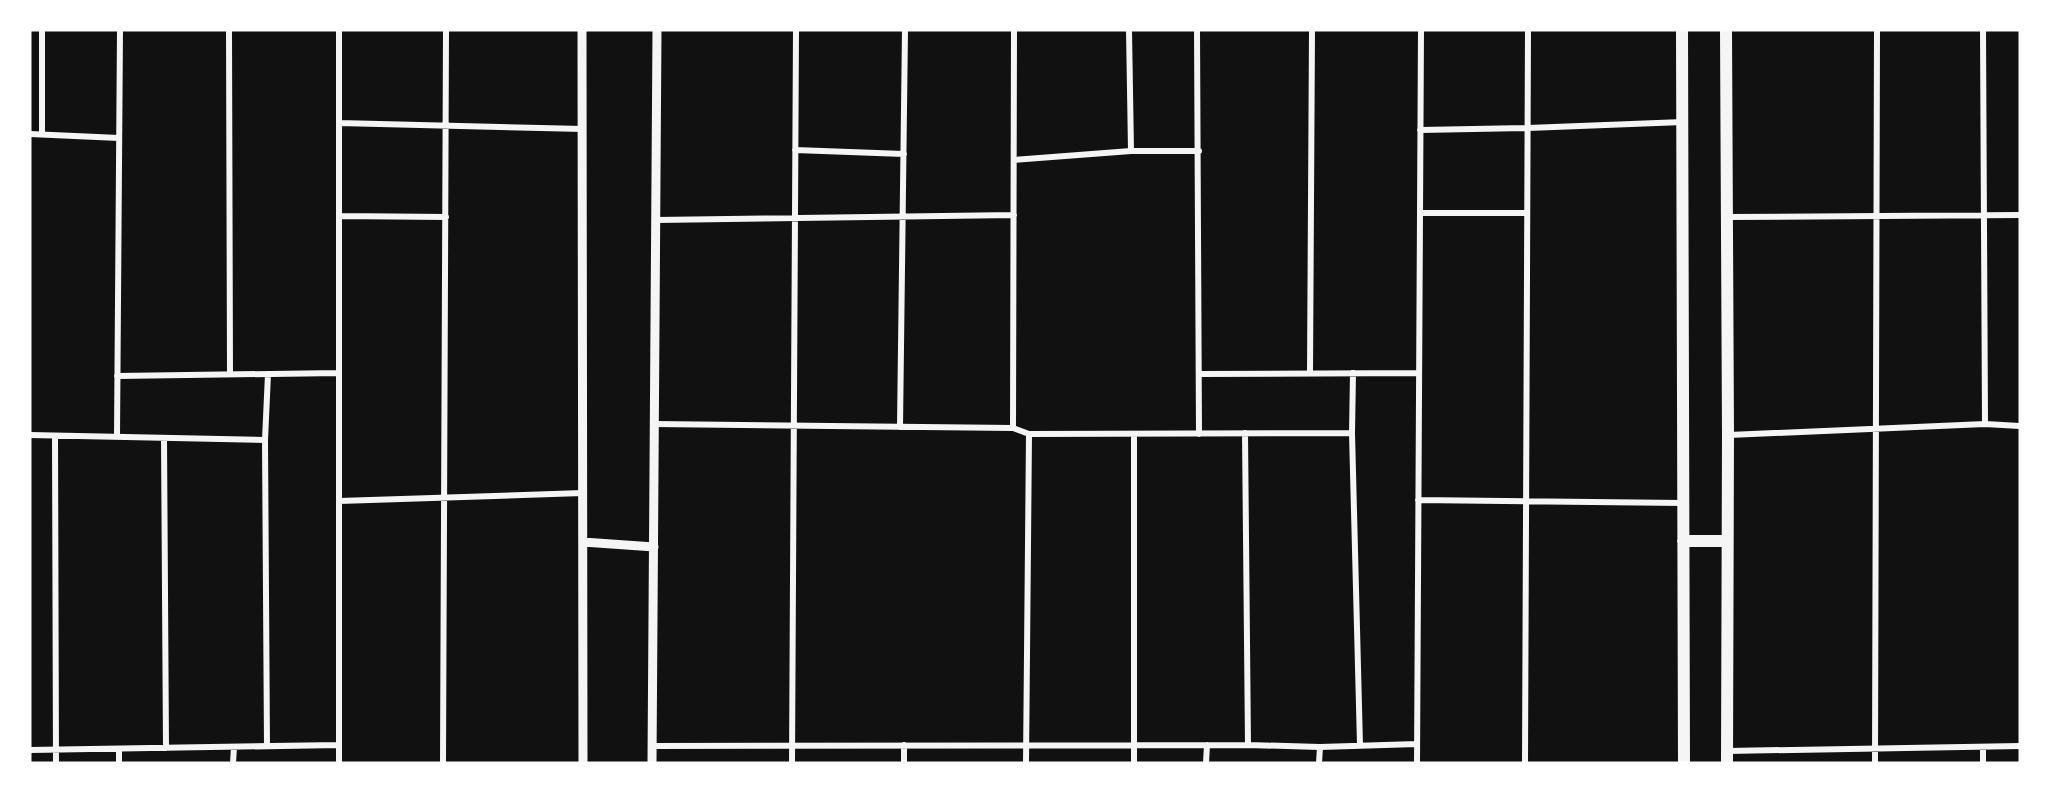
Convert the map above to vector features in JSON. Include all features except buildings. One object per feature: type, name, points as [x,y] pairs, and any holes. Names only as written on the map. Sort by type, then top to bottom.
[{"type":"main road","points":[[1682,30],[1684,763]]},
{"type":"main road","points":[[1726,30],[1727,757]]},
{"type":"main road","points":[[1683,541],[1726,541]]},
{"type":"street","points":[[42,30],[42,134]]},
{"type":"street","points":[[117,437],[120,30]]},
{"type":"street","points":[[229,30],[230,374]]},
{"type":"street","points":[[339,30],[339,763]]},
{"type":"street","points":[[442,763],[446,30]]},
{"type":"street","points":[[582,30],[583,763]]},
{"type":"street","points":[[652,763],[657,30]]},
{"type":"street","points":[[792,763],[795,30]]},
{"type":"street","points":[[900,427],[905,30]]},
{"type":"street","points":[[1013,429],[1014,30]]},
{"type":"street","points":[[1129,30],[1131,151]]},
{"type":"street","points":[[1197,30],[1199,434]]},
{"type":"street","points":[[1310,373],[1312,30]]},
{"type":"street","points":[[1417,763],[1421,30]]},
{"type":"street","points":[[1524,763],[1528,30]]},
{"type":"street","points":[[1875,763],[1877,30]]},
{"type":"street","points":[[1983,30],[1985,424]]},
{"type":"street","points":[[1420,130],[1528,129],[1683,122]]},
{"type":"street","points":[[339,123],[582,129]]},
{"type":"street","points":[[30,134],[119,138]]},
{"type":"street","points":[[795,150],[904,154]]},
{"type":"street","points":[[1014,160],[1131,151],[1199,151]]},
{"type":"street","points":[[1421,213],[1527,213]]},
{"type":"street","points":[[656,220],[1014,215]]},
{"type":"street","points":[[1727,217],[2020,215]]},
{"type":"street","points":[[339,216],[446,217]]},
{"type":"street","points":[[117,375],[339,373]]},
{"type":"street","points":[[1353,373],[1352,433],[1360,745]]},
{"type":"street","points":[[1199,374],[1419,373]]},
{"type":"street","points":[[267,746],[265,440],[268,374]]},
{"type":"street","points":[[654,424],[1013,429],[1029,434],[1352,433]]},
{"type":"street","points":[[1728,435],[1985,424],[2020,426]]},
{"type":"street","points":[[1026,763],[1029,434]]},
{"type":"street","points":[[1134,434],[1134,763]]},
{"type":"street","points":[[1245,434],[1248,745]]},
{"type":"street","points":[[30,435],[265,440]]},
{"type":"street","points":[[55,436],[56,763]]},
{"type":"street","points":[[164,438],[166,748]]},
{"type":"street","points":[[339,501],[583,493]]},
{"type":"street","points":[[1418,500],[1683,503]]},
{"type":"street","points":[[583,542],[654,547]]},
{"type":"street","points":[[652,746],[1248,745],[1320,747],[1417,744]]},
{"type":"street","points":[[30,750],[339,745]]},
{"type":"street","points":[[904,745],[904,763]]},
{"type":"street","points":[[1206,763],[1207,745]]},
{"type":"street","points":[[1727,757],[1875,748],[2020,746]]},
{"type":"street","points":[[233,763],[234,747]]},
{"type":"street","points":[[1319,763],[1320,747]]},
{"type":"street","points":[[1983,747],[1983,763]]},
{"type":"street","points":[[119,763],[120,749]]}]
